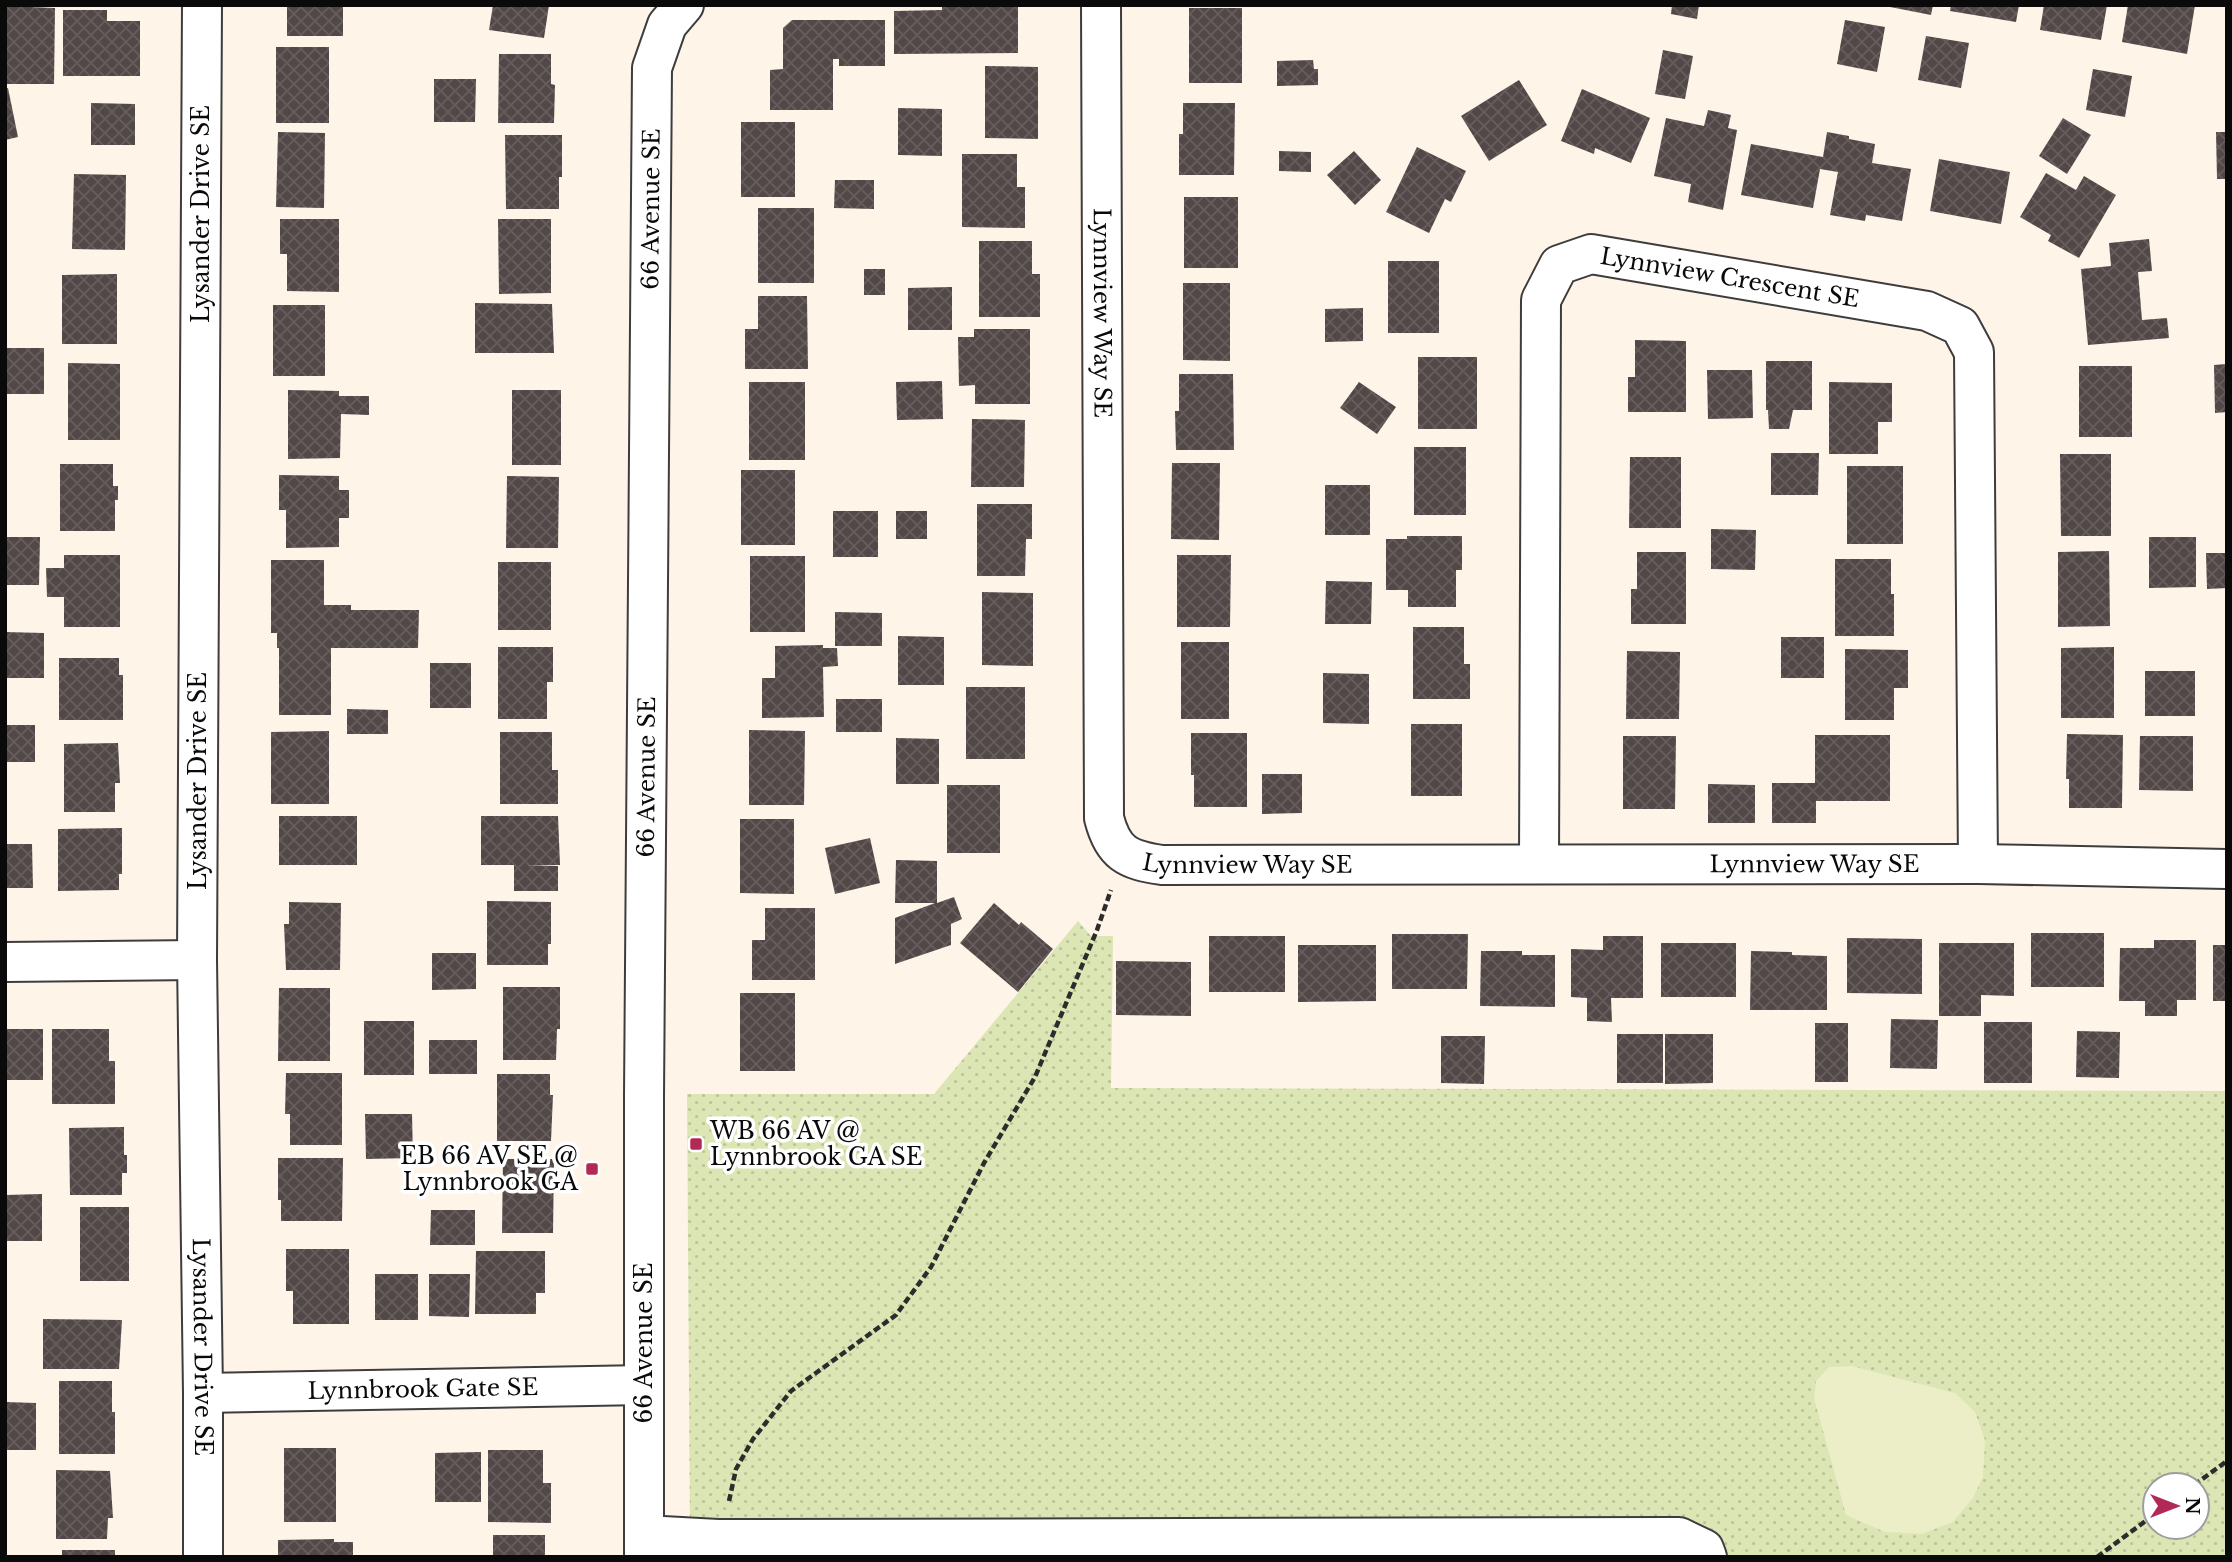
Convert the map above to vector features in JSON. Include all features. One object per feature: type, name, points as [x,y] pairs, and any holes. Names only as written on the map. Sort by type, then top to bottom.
[{"type":"street","name":"Lysander Drive SE","points":[[202,5],[197,960],[203,1557]]},
{"type":"street","name":"66 Avenue SE","points":[[644,1546],[652,68],[667,25],[684,5]]},
{"type":"street","name":"Lynnview Way SE","points":[[1101,5],[1104,818],[1110,839],[1123,853],[1139,862],[1162,865],[1978,864],[2227,869]]},
{"type":"street","name":"Lynnview Crescent SE","points":[[1539,863],[1541,300],[1559,265],[1591,254],[1927,312],[1960,326],[1974,352],[1978,864]]},
{"type":"street","points":[[5,962],[197,960]]},
{"type":"street","name":"Lynnbrook Gate SE","points":[[203,1392],[644,1385]]},
{"type":"street","points":[[644,1546],[718,1539],[1679,1537],[1704,1549],[1707,1557]]},
{"type":"path","points":[[718,1539],[725,1521],[736,1469],[760,1429],[791,1391],[896,1315],[930,1267],[984,1163],[1035,1077],[1097,930],[1123,853]]},
{"type":"path","points":[[2211,1473],[2227,1461]]},
{"type":"path","points":[[2097,1557],[2141,1524]]},
{"type":"green space","points":[[1078,921],[1091,936],[1113,936],[1111,1088],[2227,1091],[2227,1557],[1721,1557],[690,1538],[687,1094],[934,1094]]},
{"type":"green space","points":[[1852,1366],[1955,1393],[1975,1412],[1985,1440],[1983,1477],[1973,1498],[1953,1522],[1922,1534],[1885,1532],[1846,1515],[1814,1398],[1816,1381],[1829,1367]]},
{"type":"building","points":[[287,5],[343,5],[343,36],[287,36]]},
{"type":"building","points":[[493,5],[549,5],[544,38],[489,30]]},
{"type":"building","points":[[942,5],[1018,5],[1018,53],[894,54],[894,11],[942,10]]},
{"type":"building","points":[[1672,5],[1699,5],[1697,19],[1671,14]]},
{"type":"building","points":[[1880,5],[1933,5],[1931,15]]},
{"type":"building","points":[[1951,5],[2019,5],[2016,22],[1950,11]]},
{"type":"building","points":[[2044,5],[2107,5],[2101,40],[2040,30]]},
{"type":"building","points":[[2128,5],[2195,5],[2187,54],[2122,42]]},
{"type":"building","points":[[5,6],[55,8],[54,84],[5,84]]},
{"type":"building","points":[[1189,8],[1242,8],[1242,83],[1189,83]]},
{"type":"building","points":[[63,10],[107,10],[107,21],[140,21],[140,76],[63,76]]},
{"type":"building","points":[[792,20],[885,20],[885,66],[839,66],[839,59],[833,59],[833,110],[770,110],[770,70],[783,69],[783,28]]},
{"type":"building","points":[[1845,20],[1885,27],[1877,72],[1837,64]]},
{"type":"building","points":[[1926,36],[1969,43],[1961,88],[1918,80]]},
{"type":"building","points":[[276,47],[329,47],[329,123],[276,123]]},
{"type":"building","points":[[1663,50],[1693,56],[1685,99],[1655,94]]},
{"type":"building","points":[[499,54],[551,54],[551,84],[555,85],[554,123],[498,123]]},
{"type":"building","points":[[1313,60],[1314,69],[1318,69],[1318,85],[1277,86],[1277,61]]},
{"type":"building","points":[[985,66],[1038,67],[1038,139],[985,138]]},
{"type":"building","points":[[2093,69],[2132,76],[2125,117],[2086,110]]},
{"type":"building","points":[[434,79],[476,79],[475,122],[434,122]]},
{"type":"building","points":[[1519,80],[1547,125],[1489,161],[1461,116]]},
{"type":"building","points":[[8,88],[18,137],[5,140],[5,89]]},
{"type":"building","points":[[1582,89],[1650,118],[1631,163],[1595,148],[1594,154],[1561,141]]},
{"type":"building","points":[[91,103],[135,104],[135,145],[91,145]]},
{"type":"building","points":[[1183,103],[1235,103],[1234,175],[1179,175],[1179,134],[1183,134]]},
{"type":"building","points":[[898,108],[942,109],[942,156],[898,155]]},
{"type":"building","points":[[1708,110],[1731,115],[1728,128],[1737,130],[1723,210],[1688,202],[1691,184],[1654,176],[1666,118],[1704,126]]},
{"type":"building","points":[[2063,118],[2091,135],[2067,174],[2039,156]]},
{"type":"building","points":[[741,122],[795,122],[795,197],[741,197]]},
{"type":"building","points":[[278,132],[325,133],[324,208],[276,207]]},
{"type":"building","points":[[1827,132],[1875,144],[1872,163],[1911,169],[1902,221],[1866,215],[1865,221],[1830,215],[1838,172],[1820,169],[1813,208],[1741,195],[1751,144],[1823,157]]},
{"type":"building","points":[[2216,132],[2227,132],[2227,179],[2217,179]]},
{"type":"building","points":[[505,135],[562,135],[559,209],[506,209]]},
{"type":"building","points":[[1417,147],[1466,171],[1451,202],[1445,199],[1429,233],[1386,212]]},
{"type":"building","points":[[1279,151],[1311,152],[1311,172],[1279,171]]},
{"type":"building","points":[[1354,151],[1381,180],[1355,205],[1327,175]]},
{"type":"building","points":[[962,154],[1017,154],[1017,187],[1025,187],[1025,228],[962,227]]},
{"type":"building","points":[[1939,159],[2010,172],[2001,224],[1930,211]]},
{"type":"building","points":[[2046,173],[2076,190],[2084,176],[2116,195],[2079,258],[2048,241],[2051,235],[2020,217]]},
{"type":"building","points":[[74,174],[126,175],[125,250],[72,249]]},
{"type":"building","points":[[835,180],[874,180],[874,209],[834,208]]},
{"type":"building","points":[[1184,197],[1238,197],[1238,268],[1184,268]]},
{"type":"building","points":[[758,208],[814,208],[814,283],[758,283]]},
{"type":"building","points":[[280,219],[339,219],[339,292],[287,291],[287,254],[280,254]]},
{"type":"building","points":[[498,219],[551,219],[551,293],[499,294]]},
{"type":"building","points":[[2149,239],[2152,271],[2138,272],[2142,320],[2167,318],[2169,338],[2088,345],[2081,269],[2111,266],[2109,243]]},
{"type":"building","points":[[979,241],[1032,241],[1032,274],[1040,274],[1040,317],[979,317]]},
{"type":"building","points":[[1388,261],[1439,261],[1439,333],[1388,333]]},
{"type":"building","points":[[864,269],[885,269],[885,295],[864,295]]},
{"type":"building","points":[[117,274],[117,344],[62,344],[62,275]]},
{"type":"building","points":[[1183,283],[1230,283],[1230,361],[1183,360]]},
{"type":"building","points":[[952,287],[952,330],[908,330],[908,288]]},
{"type":"building","points":[[758,296],[807,296],[808,369],[745,369],[745,329],[758,329]]},
{"type":"building","points":[[475,303],[552,304],[554,353],[475,353]]},
{"type":"building","points":[[273,305],[325,305],[325,376],[273,376]]},
{"type":"building","points":[[1363,308],[1363,341],[1325,342],[1325,309]]},
{"type":"building","points":[[974,329],[1030,329],[1030,404],[975,404],[975,385],[959,386],[958,337],[974,337]]},
{"type":"building","points":[[1635,340],[1686,341],[1686,412],[1628,412],[1628,377],[1635,377]]},
{"type":"building","points":[[5,348],[44,348],[44,394],[5,394]]},
{"type":"building","points":[[1418,357],[1477,357],[1477,429],[1418,429]]},
{"type":"building","points":[[1766,361],[1812,361],[1812,410],[1793,410],[1789,429],[1769,429],[1766,410]]},
{"type":"building","points":[[68,363],[120,364],[120,440],[68,440]]},
{"type":"building","points":[[2227,364],[2227,412],[2215,413],[2214,365]]},
{"type":"building","points":[[2079,366],[2132,366],[2132,437],[2079,437]]},
{"type":"building","points":[[1707,370],[1752,370],[1753,418],[1708,419]]},
{"type":"building","points":[[1179,374],[1233,374],[1234,450],[1176,450],[1175,411],[1179,411]]},
{"type":"building","points":[[942,381],[943,419],[897,420],[896,382]]},
{"type":"building","points":[[749,382],[805,382],[805,460],[749,460]]},
{"type":"building","points":[[1359,382],[1396,407],[1377,434],[1340,408]]},
{"type":"building","points":[[1829,382],[1892,383],[1892,422],[1878,422],[1878,454],[1829,454]]},
{"type":"building","points":[[288,390],[339,391],[339,396],[369,396],[369,415],[341,414],[340,458],[288,459]]},
{"type":"building","points":[[512,390],[561,390],[561,465],[512,465]]},
{"type":"building","points":[[972,419],[1025,420],[1024,487],[971,487]]},
{"type":"building","points":[[1414,447],[1466,447],[1466,515],[1414,515]]},
{"type":"building","points":[[1771,453],[1819,453],[1818,495],[1771,495]]},
{"type":"building","points":[[2060,454],[2111,454],[2111,536],[2061,536]]},
{"type":"building","points":[[1630,457],[1681,457],[1681,528],[1629,528]]},
{"type":"building","points":[[1172,463],[1220,463],[1219,540],[1171,539]]},
{"type":"building","points":[[60,464],[113,464],[113,486],[118,486],[115,531],[60,531]]},
{"type":"building","points":[[1847,466],[1903,466],[1903,544],[1847,544]]},
{"type":"building","points":[[741,470],[795,470],[795,545],[741,545]]},
{"type":"building","points":[[279,475],[339,476],[339,490],[349,490],[349,518],[339,518],[339,547],[286,548],[286,510],[279,510]]},
{"type":"building","points":[[507,476],[559,477],[558,548],[506,548]]},
{"type":"building","points":[[1325,485],[1370,485],[1370,535],[1325,535]]},
{"type":"building","points":[[977,504],[1032,504],[1032,539],[1026,539],[1025,576],[977,576]]},
{"type":"building","points":[[833,511],[878,511],[878,557],[833,557]]},
{"type":"building","points":[[896,511],[927,511],[927,539],[896,539]]},
{"type":"building","points":[[1711,529],[1756,530],[1755,570],[1711,569]]},
{"type":"building","points":[[1407,536],[1462,536],[1462,570],[1456,570],[1456,607],[1408,607],[1408,590],[1386,590],[1386,539],[1407,539]]},
{"type":"building","points":[[5,537],[40,537],[39,585],[5,585]]},
{"type":"building","points":[[2149,537],[2196,537],[2196,587],[2149,588]]},
{"type":"building","points":[[2109,551],[2110,626],[2058,627],[2058,552]]},
{"type":"building","points":[[1637,552],[1686,552],[1686,624],[1631,624],[1631,589],[1637,589]]},
{"type":"building","points":[[2206,553],[2227,553],[2227,588],[2207,589]]},
{"type":"building","points":[[64,555],[120,555],[120,627],[64,627],[64,597],[47,597],[46,568],[64,568]]},
{"type":"building","points":[[1177,555],[1231,555],[1230,627],[1177,627]]},
{"type":"building","points":[[750,556],[805,556],[805,632],[750,632]]},
{"type":"building","points":[[1835,559],[1891,559],[1894,636],[1835,636]]},
{"type":"building","points":[[271,560],[324,560],[324,605],[351,605],[351,610],[419,610],[418,648],[331,648],[331,715],[279,715],[279,648],[277,633],[271,633]]},
{"type":"building","points":[[498,562],[551,562],[551,630],[498,630]]},
{"type":"building","points":[[1326,581],[1372,582],[1371,624],[1325,624]]},
{"type":"building","points":[[982,592],[1033,593],[1033,666],[982,665]]},
{"type":"building","points":[[835,612],[882,613],[882,646],[835,646]]},
{"type":"building","points":[[1413,627],[1464,627],[1464,664],[1470,664],[1470,699],[1413,699]]},
{"type":"building","points":[[5,632],[44,633],[44,678],[5,678]]},
{"type":"building","points":[[898,636],[944,637],[944,685],[898,685]]},
{"type":"building","points":[[1781,637],[1824,637],[1824,678],[1781,678]]},
{"type":"building","points":[[1181,642],[1229,642],[1229,719],[1181,719]]},
{"type":"building","points":[[823,645],[823,648],[837,648],[838,666],[823,667],[824,717],[762,718],[762,678],[775,678],[775,646]]},
{"type":"building","points":[[498,647],[553,647],[553,682],[547,682],[547,719],[498,719]]},
{"type":"building","points":[[2114,647],[2114,718],[2061,718],[2061,648]]},
{"type":"building","points":[[1845,649],[1908,650],[1908,688],[1894,688],[1894,720],[1845,720]]},
{"type":"building","points":[[1627,651],[1680,652],[1679,719],[1626,719]]},
{"type":"building","points":[[59,658],[119,658],[119,675],[123,675],[123,720],[59,720]]},
{"type":"building","points":[[430,663],[471,663],[471,708],[430,708]]},
{"type":"building","points":[[2145,671],[2195,671],[2195,716],[2145,716]]},
{"type":"building","points":[[1323,673],[1369,674],[1369,724],[1323,723]]},
{"type":"building","points":[[966,687],[1025,687],[1025,759],[966,759]]},
{"type":"building","points":[[836,699],[882,699],[882,732],[836,732]]},
{"type":"building","points":[[347,709],[388,710],[388,734],[347,734]]},
{"type":"building","points":[[1411,724],[1462,724],[1462,796],[1411,796]]},
{"type":"building","points":[[5,725],[35,725],[35,762],[5,762]]},
{"type":"building","points":[[749,730],[805,731],[804,805],[749,805]]},
{"type":"building","points":[[329,731],[329,804],[271,804],[271,732]]},
{"type":"building","points":[[500,732],[552,732],[552,770],[558,770],[558,804],[500,804]]},
{"type":"building","points":[[1191,733],[1247,733],[1247,807],[1194,807]]},
{"type":"building","points":[[2067,734],[2123,735],[2122,808],[2069,808],[2069,779],[2066,779]]},
{"type":"building","points":[[1815,735],[1890,735],[1890,801],[1816,801],[1816,823],[1772,823],[1772,783],[1815,783]]},
{"type":"building","points":[[1623,736],[1676,736],[1675,809],[1623,809]]},
{"type":"building","points":[[2140,736],[2193,736],[2193,791],[2139,790]]},
{"type":"building","points":[[896,738],[939,739],[939,784],[896,784]]},
{"type":"building","points":[[118,743],[120,783],[115,783],[115,812],[64,812],[64,744]]},
{"type":"building","points":[[1262,774],[1302,774],[1302,813],[1262,814]]},
{"type":"building","points":[[1708,784],[1755,785],[1755,823],[1708,823]]},
{"type":"building","points":[[947,785],[1000,785],[1000,853],[947,853]]},
{"type":"building","points":[[279,816],[357,816],[357,865],[279,865]]},
{"type":"building","points":[[481,816],[558,816],[560,865],[526,865],[558,866],[558,891],[514,891],[514,865],[481,865]]},
{"type":"building","points":[[740,819],[794,819],[794,894],[740,893]]},
{"type":"building","points":[[122,828],[122,874],[119,874],[119,890],[58,891],[58,829]]},
{"type":"building","points":[[870,838],[880,883],[835,894],[825,848]]},
{"type":"building","points":[[5,844],[32,844],[33,888],[5,888]]},
{"type":"building","points":[[896,860],[937,861],[937,903],[954,897],[962,919],[951,924],[951,945],[895,964],[895,918],[935,903],[895,903]]},
{"type":"building","points":[[487,901],[551,902],[548,965],[487,965]]},
{"type":"building","points":[[289,902],[341,903],[340,970],[286,970],[284,924],[289,924]]},
{"type":"building","points":[[994,903],[1053,949],[1018,992],[960,943]]},
{"type":"building","points":[[765,908],[815,908],[815,980],[752,980],[752,940],[765,940]]},
{"type":"building","points":[[2031,933],[2104,933],[2104,987],[2031,987]]},
{"type":"building","points":[[1392,934],[1468,934],[1467,989],[1392,989]]},
{"type":"building","points":[[1209,936],[1285,936],[1285,992],[1209,992]]},
{"type":"building","points":[[1603,936],[1643,936],[1643,998],[1611,998],[1612,1022],[1587,1021],[1587,998],[1571,997],[1571,949],[1603,950]]},
{"type":"building","points":[[1847,938],[1922,939],[1922,994],[1847,993]]},
{"type":"building","points":[[2154,940],[2196,940],[2196,1000],[2177,1000],[2177,1016],[2145,1016],[2145,1001],[2119,1001],[2120,948],[2154,948]]},
{"type":"building","points":[[1661,943],[1736,943],[1736,997],[1661,997]]},
{"type":"building","points":[[1939,943],[2014,943],[2014,996],[1981,995],[1981,1016],[1939,1016]]},
{"type":"building","points":[[1298,945],[1376,945],[1376,1001],[1298,1002]]},
{"type":"building","points":[[2213,945],[2227,945],[2227,1001],[2213,1001]]},
{"type":"building","points":[[1481,951],[1522,951],[1522,955],[1555,955],[1555,1007],[1480,1006]]},
{"type":"building","points":[[1751,951],[1827,956],[1827,1010],[1750,1010]]},
{"type":"building","points":[[432,953],[476,953],[476,989],[432,990]]},
{"type":"building","points":[[1116,961],[1191,962],[1191,1016],[1116,1015]]},
{"type":"building","points":[[503,987],[560,987],[560,1029],[557,1029],[556,1060],[503,1060]]},
{"type":"building","points":[[279,988],[330,988],[330,1061],[278,1061]]},
{"type":"building","points":[[740,993],[795,993],[795,1071],[740,1071]]},
{"type":"building","points":[[1891,1019],[1938,1020],[1937,1069],[1890,1068]]},
{"type":"building","points":[[364,1021],[414,1021],[414,1075],[364,1075]]},
{"type":"building","points":[[1984,1022],[2032,1022],[2032,1083],[1984,1083]]},
{"type":"building","points":[[1815,1023],[1848,1023],[1848,1082],[1815,1082]]},
{"type":"building","points":[[5,1029],[43,1029],[43,1080],[5,1080]]},
{"type":"building","points":[[52,1029],[109,1029],[109,1061],[115,1061],[115,1104],[52,1104]]},
{"type":"building","points":[[2077,1031],[2120,1032],[2119,1078],[2076,1077]]},
{"type":"building","points":[[1617,1034],[1663,1034],[1663,1083],[1617,1083]]},
{"type":"building","points":[[1665,1034],[1713,1034],[1713,1083],[1665,1084]]},
{"type":"building","points":[[1441,1036],[1485,1036],[1484,1084],[1441,1083]]},
{"type":"building","points":[[429,1040],[477,1040],[477,1074],[429,1074]]},
{"type":"building","points":[[286,1073],[342,1073],[342,1145],[290,1145],[290,1114],[285,1114]]},
{"type":"building","points":[[497,1074],[550,1074],[550,1095],[553,1095],[551,1141],[497,1141]]},
{"type":"building","points":[[365,1114],[412,1114],[413,1158],[366,1159]]},
{"type":"building","points":[[124,1127],[127,1173],[122,1173],[122,1195],[70,1195],[69,1128]]},
{"type":"building","points":[[278,1158],[343,1158],[342,1221],[281,1221]]},
{"type":"building","points":[[503,1159],[554,1159],[553,1233],[502,1233]]},
{"type":"building","points":[[42,1194],[42,1241],[5,1241],[5,1195]]},
{"type":"building","points":[[80,1207],[129,1207],[129,1281],[80,1281]]},
{"type":"building","points":[[431,1210],[475,1210],[475,1245],[430,1245]]},
{"type":"building","points":[[286,1249],[349,1249],[349,1324],[293,1324],[293,1291],[286,1291]]},
{"type":"building","points":[[476,1251],[545,1251],[545,1293],[536,1293],[536,1314],[475,1314]]},
{"type":"building","points":[[375,1274],[418,1274],[418,1320],[375,1320]]},
{"type":"building","points":[[429,1274],[470,1274],[469,1317],[429,1316]]},
{"type":"building","points":[[43,1319],[122,1320],[119,1369],[43,1369]]},
{"type":"building","points":[[59,1381],[112,1381],[115,1454],[59,1454]]},
{"type":"building","points":[[5,1402],[36,1403],[36,1450],[5,1450]]},
{"type":"building","points":[[284,1448],[336,1448],[336,1522],[284,1522]]},
{"type":"building","points":[[488,1450],[543,1450],[543,1483],[551,1483],[551,1523],[488,1522]]},
{"type":"building","points":[[481,1452],[481,1502],[435,1502],[435,1453]]},
{"type":"building","points":[[56,1470],[110,1471],[113,1518],[108,1518],[107,1539],[56,1539]]},
{"type":"building","points":[[493,1535],[545,1535],[545,1557],[493,1557]]},
{"type":"building","points":[[334,1539],[334,1542],[353,1542],[353,1557],[278,1557],[278,1540]]},
{"type":"building","points":[[62,1550],[115,1550],[115,1557],[62,1557]]},
{"type":"place","name":"WB 66 AV @ Lynnbrook GA SE","points":[[696,1144]]},
{"type":"place","name":"EB 66 AV SE @ Lynnbrook GA","points":[[592,1169]]}]
